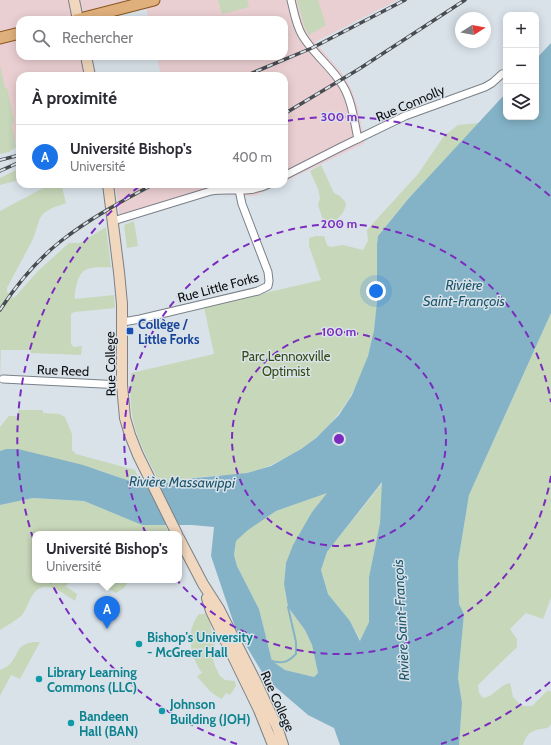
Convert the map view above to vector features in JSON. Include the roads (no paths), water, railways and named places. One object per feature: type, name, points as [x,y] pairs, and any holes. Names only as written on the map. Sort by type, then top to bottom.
[{"type":"main road","points":[[74,0],[76,16]]},
{"type":"main road","points":[[92,16],[154,0]]},
{"type":"main road","points":[[0,38],[16,34]]},
{"type":"main road","points":[[87,60],[89,72]]},
{"type":"main road","name":"Rue College","points":[[109,188],[119,272],[124,408],[130,434],[148,476],[176,531]]},
{"type":"main road","name":"Rue College","points":[[182,544],[258,686],[283,745]]},
{"type":"main road","name":"Rue College","points":[[203,584],[212,611],[259,710],[273,745]]},
{"type":"street","points":[[291,0],[303,37],[336,76],[345,90],[350,104],[358,139]]},
{"type":"street","name":"Rue Connolly","points":[[288,174],[416,111],[485,87],[502,74]]},
{"type":"street","points":[[113,221],[211,191],[259,188]]},
{"type":"street","name":"Rue Little Forks","points":[[122,322],[258,291],[268,286],[268,272],[243,207],[239,190]]},
{"type":"street","name":"Rue Reed","points":[[3,379],[122,385]]},
{"type":"water","name":"Rivière Saint-François","points":[[551,43],[551,313],[469,495],[458,562],[459,604],[464,614],[458,678],[462,703],[459,745],[340,745],[334,728],[308,715],[266,679],[235,627],[211,556],[214,527],[192,525],[142,525],[84,501],[33,498],[0,505],[0,451],[6,449],[18,449],[83,465],[130,481],[160,484],[195,478],[247,473],[271,466],[301,449],[316,438],[339,415],[352,395],[368,356],[374,330],[377,302],[378,236],[409,198],[503,96],[503,120],[539,120],[539,56]],"holes":[[[382,482],[380,523],[369,577],[369,622],[360,641],[350,621],[328,594],[321,570],[327,552]],[[327,493],[312,512],[293,545],[286,563],[284,584],[288,607],[305,630],[312,645],[318,673],[314,677],[285,670],[272,661],[259,609],[237,566],[234,555],[236,541],[248,530],[276,511]]]},
{"type":"waterway","points":[[272,661],[285,662],[296,654],[296,642],[288,607]]},
{"type":"railway","points":[[288,58],[312,48],[405,0]]},
{"type":"railway","points":[[288,112],[359,69],[465,0]]},
{"type":"railway","points":[[255,72],[283,60]]},
{"type":"railway","points":[[0,160],[16,156]]},
{"type":"railway","points":[[0,171],[16,164]]},
{"type":"railway","points":[[0,310],[28,273],[61,241],[94,218],[147,188]]},
{"type":"place","name":"Collège / Little Forks","points":[[130,331]]},
{"type":"place","name":"Université Bishop's","points":[[107,629]]},
{"type":"place","name":"Bishop's University - McGreer Hall","points":[[139,644]]},
{"type":"place","name":"Library Learning Commons (LLC)","points":[[39,679]]},
{"type":"place","name":"Johnson Building (JOH)","points":[[162,711]]},
{"type":"place","name":"Bandeen Hall (BAN)","points":[[71,723]]},
{"type":"park label","name":"Parc Lennoxville Optimist","points":[[286,364]]},
{"type":"water label","name":"Rivière Massawippi","points":[[182,482]]}]
